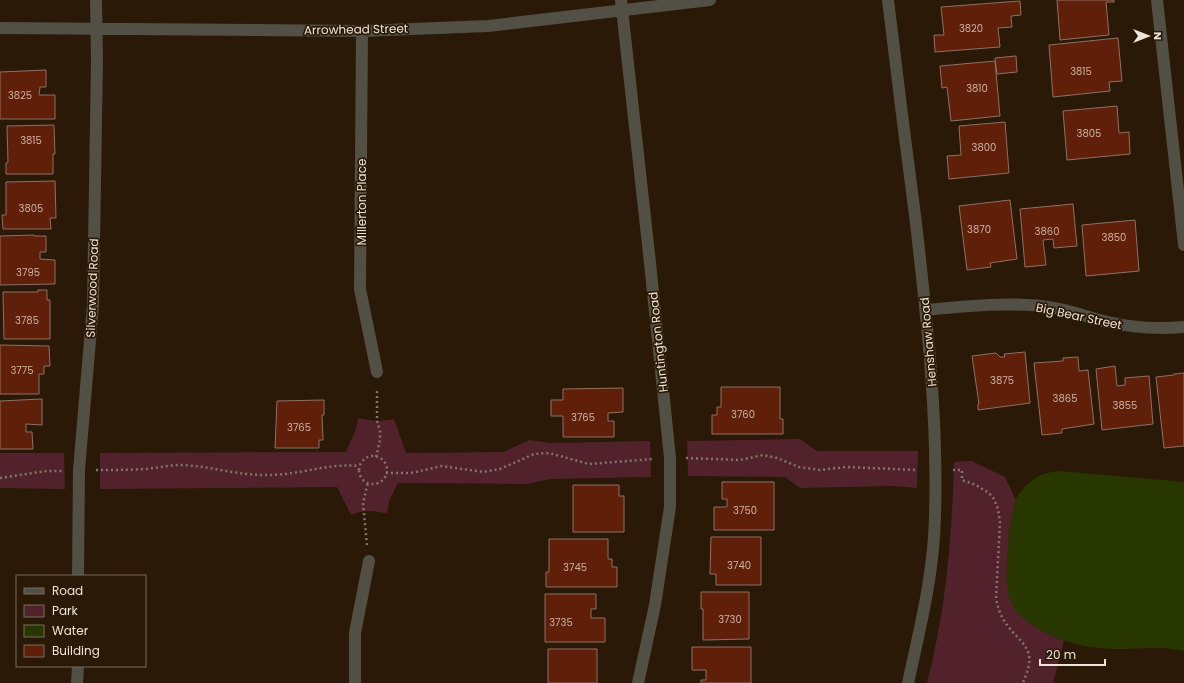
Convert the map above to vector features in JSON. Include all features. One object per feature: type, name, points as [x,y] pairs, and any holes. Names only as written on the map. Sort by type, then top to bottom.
[{"type":"street","name":"Silverwood Road","points":[[78,575],[79,470],[93,305],[96,0]]},
{"type":"street","name":"Arrowhead Street","points":[[0,28],[362,31],[488,26],[622,5],[710,0]]},
{"type":"street","name":"Henshaw Road","points":[[888,0],[926,310],[934,413],[936,517],[931,571],[925,610],[908,683]]},
{"type":"street","points":[[1157,0],[1184,245]]},
{"type":"street","name":"Huntington Road","points":[[622,5],[650,255],[670,458],[670,506],[655,605],[638,683]]},
{"type":"street","name":"Millerton Place","points":[[362,31],[360,289],[377,372]]},
{"type":"street","name":"Big Bear Street","points":[[926,310],[955,307],[1023,305],[1054,308],[1108,322],[1131,326],[1161,329],[1184,327]]},
{"type":"street","points":[[355,683],[355,633],[369,562]]},
{"type":"street","points":[[77,683],[78,667]]},
{"type":"path","points":[[376,457],[380,440],[380,431],[377,421],[377,372]]},
{"type":"path","points":[[386,473],[411,473],[442,466],[457,467],[482,472],[500,469],[534,454],[549,453],[589,464],[670,458],[740,460],[763,455],[777,458],[799,467],[820,470],[846,467],[917,470]]},
{"type":"path","points":[[369,456],[376,457],[382,460],[385,464],[386,473],[384,477],[374,484],[362,478],[360,475],[359,466],[365,458],[369,456]]},
{"type":"path","points":[[0,478],[47,471],[146,469],[179,465],[204,466],[242,474],[268,475],[285,474],[332,466],[359,466]]},
{"type":"path","points":[[952,470],[962,470],[962,480],[976,485],[990,493],[994,498],[998,509],[1000,522],[996,599],[998,608],[1006,624],[1025,647],[1029,656],[1029,666],[1023,683]]},
{"type":"path","points":[[368,482],[363,503],[369,562]]},
{"type":"green space","points":[[358,418],[376,421],[394,419],[406,453],[504,452],[529,440],[550,443],[650,441],[651,477],[550,479],[528,484],[398,483],[389,501],[387,514],[369,511],[351,515],[337,487],[100,489],[100,453],[346,452],[356,429]]},
{"type":"green space","points":[[800,439],[817,451],[918,451],[917,488],[894,486],[800,488],[785,477],[688,476],[687,441]]},
{"type":"green space","points":[[0,453],[64,453],[65,489],[0,488]]},
{"type":"green space","points":[[972,461],[1005,477],[1016,500],[1009,533],[1007,571],[1044,632],[1064,641],[1053,683],[927,683],[934,656],[947,573],[952,517],[954,462]]},
{"type":"water","points":[[1060,471],[1184,482],[1184,651],[1166,648],[1112,649],[1072,643],[1046,633],[1034,626],[1017,612],[1012,604],[1007,586],[1008,541],[1014,505],[1016,499],[1029,482],[1046,473]]},
{"type":"building","points":[[1057,0],[1114,0],[1114,2],[1106,2],[1109,35],[1060,40]]},
{"type":"building","points":[[1020,1],[1021,15],[1011,16],[1012,27],[998,28],[1000,47],[935,52],[934,35],[944,35],[941,7]]},
{"type":"building","points":[[1118,38],[1122,81],[1109,82],[1110,91],[1053,97],[1049,45]]},
{"type":"building","points":[[1016,56],[1017,72],[997,74],[995,58]]},
{"type":"building","points":[[995,61],[1000,116],[951,121],[947,87],[942,88],[940,66]]},
{"type":"building","points":[[46,70],[46,87],[40,87],[39,95],[55,95],[55,119],[0,119],[0,72]]},
{"type":"building","points":[[1117,106],[1119,133],[1129,132],[1130,154],[1067,160],[1063,111]]},
{"type":"building","points":[[1005,122],[1009,173],[949,179],[947,156],[961,155],[959,126]]},
{"type":"building","points":[[54,125],[55,154],[53,154],[53,174],[6,174],[6,163],[8,162],[7,126]]},
{"type":"building","points":[[55,181],[56,218],[50,218],[51,229],[3,229],[2,215],[6,215],[6,182]]},
{"type":"building","points":[[1010,200],[1017,259],[990,263],[991,267],[967,270],[959,206]]},
{"type":"building","points":[[1073,204],[1077,246],[1054,248],[1053,239],[1043,240],[1046,265],[1025,267],[1020,209]]},
{"type":"building","points":[[1135,220],[1139,271],[1086,276],[1082,225]]},
{"type":"building","points":[[0,236],[46,236],[46,252],[40,252],[40,259],[55,260],[55,284],[0,285]]},
{"type":"building","points":[[38,290],[47,290],[47,300],[50,300],[50,339],[4,339],[3,292],[38,292]]},
{"type":"building","points":[[0,345],[49,346],[50,366],[44,366],[44,374],[39,374],[39,394],[0,394]]},
{"type":"building","points":[[1025,352],[1030,403],[978,410],[979,404],[972,356],[996,353],[1000,357],[1005,357],[1004,354]]},
{"type":"building","points":[[1078,357],[1079,371],[1088,370],[1094,424],[1062,429],[1062,433],[1042,435],[1034,363],[1063,361],[1063,358]]},
{"type":"building","points":[[1115,366],[1117,386],[1125,385],[1125,378],[1149,376],[1153,424],[1102,430],[1096,369]]},
{"type":"building","points":[[1184,373],[1184,446],[1164,448],[1156,377]]},
{"type":"building","points":[[721,387],[780,387],[780,419],[783,419],[783,434],[712,434],[712,415],[717,415],[717,407],[721,407]]},
{"type":"building","points":[[623,388],[623,412],[608,413],[608,421],[614,421],[614,437],[563,437],[563,416],[551,416],[551,400],[563,400],[563,389]]},
{"type":"building","points":[[42,399],[42,425],[26,424],[26,432],[32,432],[33,449],[0,449],[0,401]]},
{"type":"building","points":[[324,400],[324,415],[322,415],[323,440],[319,440],[319,448],[275,448],[277,401]]},
{"type":"building","points":[[722,482],[774,482],[774,530],[714,530],[714,507],[727,507],[727,499],[722,499]]},
{"type":"building","points":[[573,485],[619,485],[619,496],[624,496],[624,532],[573,532]]},
{"type":"building","points":[[711,537],[761,537],[761,585],[716,585],[716,574],[710,574]]},
{"type":"building","points":[[549,539],[608,539],[608,559],[612,559],[612,567],[617,567],[617,587],[546,587],[546,572],[549,572]]},
{"type":"building","points":[[701,592],[749,592],[749,639],[703,640],[703,609],[701,609]]},
{"type":"building","points":[[545,594],[596,594],[596,609],[591,609],[591,618],[605,618],[605,642],[545,642]]},
{"type":"building","points":[[692,647],[751,647],[751,683],[701,683],[701,680],[706,680],[706,670],[692,670]]},
{"type":"building","points":[[548,649],[597,649],[597,683],[548,683]]}]
